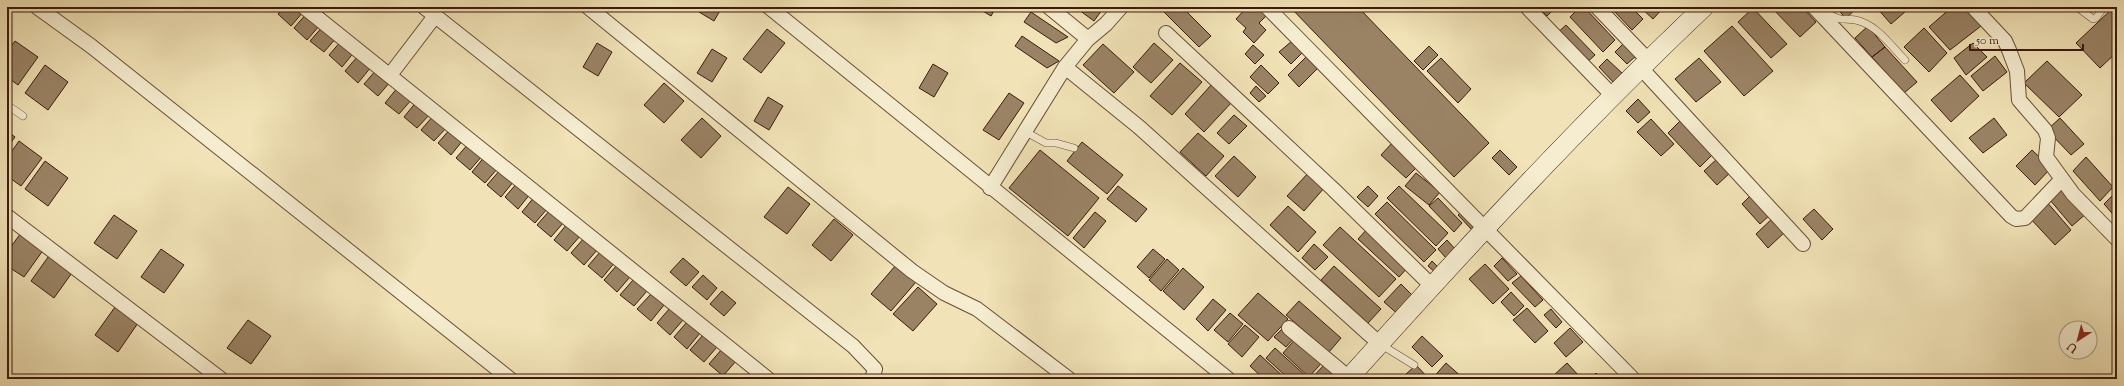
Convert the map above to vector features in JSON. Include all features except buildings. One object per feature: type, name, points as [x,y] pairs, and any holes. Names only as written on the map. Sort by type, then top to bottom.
[{"type":"street","points":[[37,7],[91,46],[510,379]]},
{"type":"street","points":[[304,7],[768,379]]},
{"type":"street","points":[[588,7],[912,271],[944,293],[976,309],[1069,379]]},
{"type":"street","points":[[769,7],[990,188],[1228,379]]},
{"type":"street","points":[[1049,7],[1088,39]]},
{"type":"street","points":[[990,188],[1065,67],[1088,39],[1106,24],[1121,7]]},
{"type":"street","points":[[1267,7],[1634,379]]},
{"type":"street","points":[[1527,7],[1612,95]]},
{"type":"street","points":[[1597,7],[1644,64],[1803,244]]},
{"type":"street","points":[[1814,7],[2011,216],[2016,219],[2024,218],[2062,179]]},
{"type":"street","points":[[1973,7],[2005,41],[2017,71],[2019,100],[2045,130],[2048,138],[2046,157],[2084,206],[2117,239]]},
{"type":"street","points":[[1289,328],[1349,378],[1486,228],[1612,95],[1697,9]]},
{"type":"street","points":[[390,75],[430,11],[853,346],[875,369],[872,379]]},
{"type":"street","points":[[1166,33],[1333,189],[1432,286]]},
{"type":"street","points":[[1065,67],[1139,127],[1380,344]]},
{"type":"street","points":[[7,216],[221,379]]},
{"type":"lane","points":[[1822,7],[1837,19],[1855,20],[1868,24],[1905,60]]},
{"type":"lane","points":[[2077,7],[2092,19],[2096,18],[2104,7]]},
{"type":"lane","points":[[7,105],[23,116]]},
{"type":"lane","points":[[1024,132],[1046,144],[1056,143],[1074,148]]},
{"type":"lane","points":[[1380,344],[1414,365]]}]
